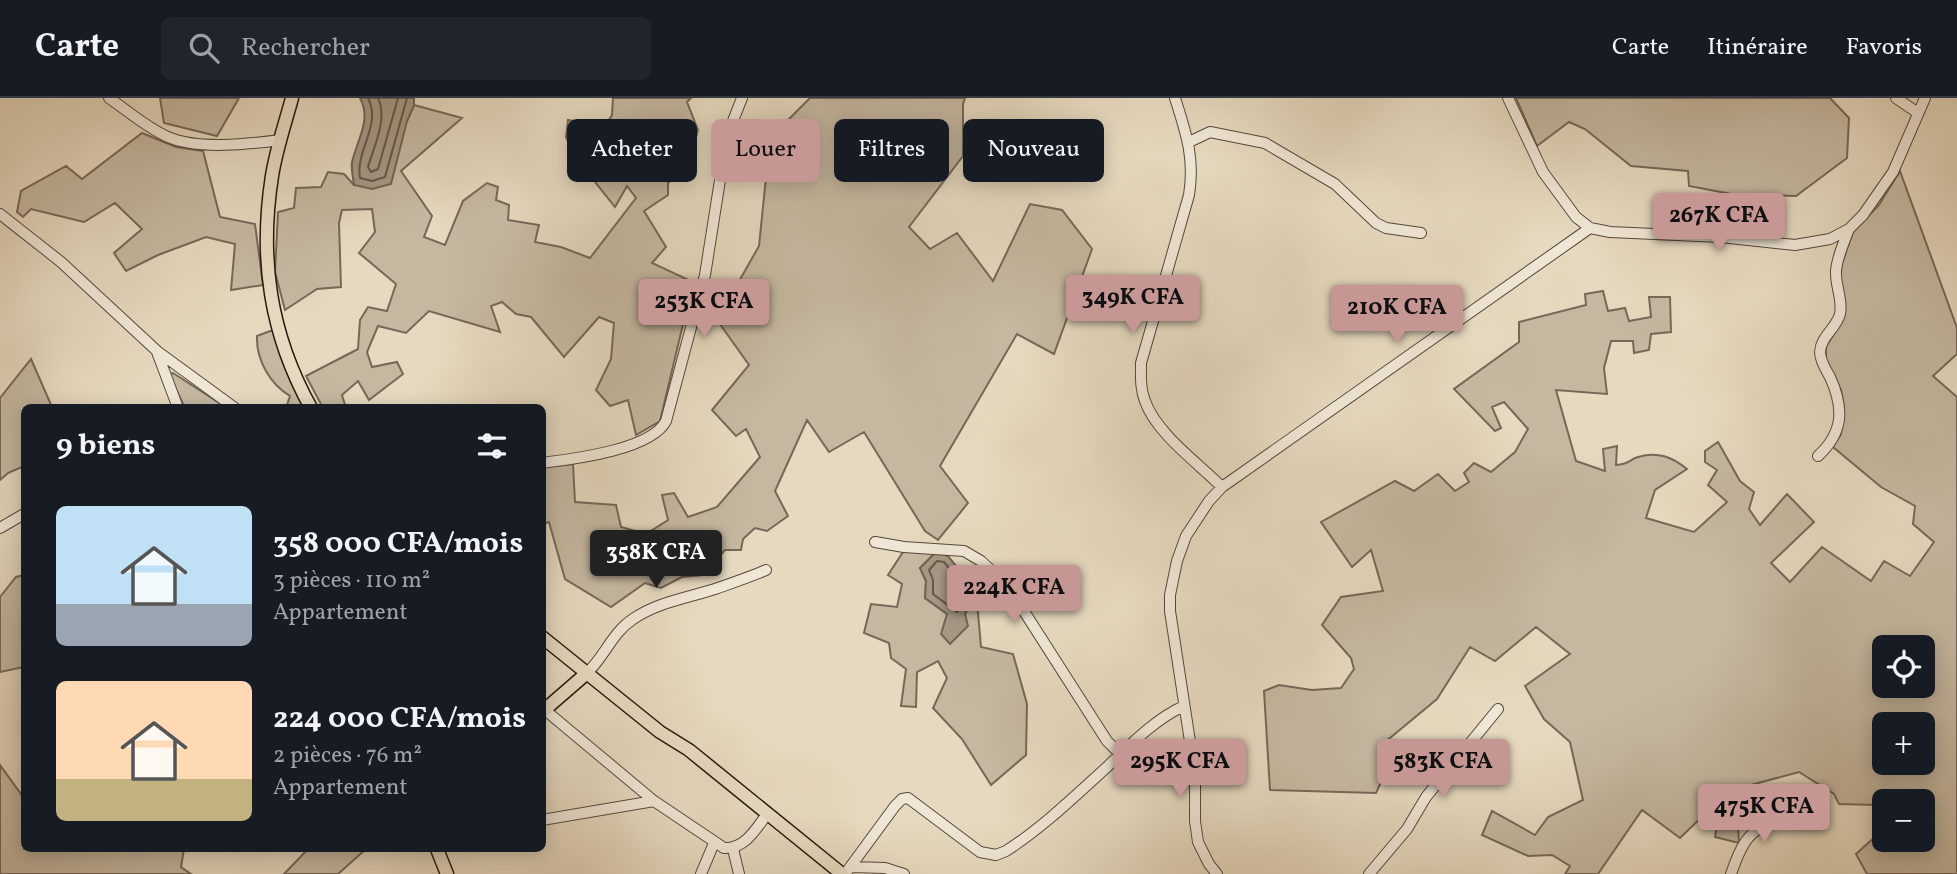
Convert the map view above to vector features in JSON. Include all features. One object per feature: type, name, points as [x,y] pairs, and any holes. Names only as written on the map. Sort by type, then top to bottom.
[{"type":"main road","points":[[292,98],[272,174],[267,235],[270,293],[288,361],[309,404]]},
{"type":"main road","points":[[546,640],[660,732],[689,750],[830,869],[846,872]]},
{"type":"main road","points":[[546,709],[587,673]]},
{"type":"main road","points":[[438,852],[447,874]]},
{"type":"street","points":[[109,98],[150,127],[179,141],[232,144],[281,140]]},
{"type":"street","points":[[546,462],[595,456],[652,436],[662,429],[705,275],[727,136],[742,98]]},
{"type":"street","points":[[1175,98],[1189,142],[1192,169],[1189,195],[1141,362],[1140,378],[1145,403],[1158,423],[1222,487]]},
{"type":"street","points":[[1508,98],[1543,172],[1576,217],[1590,228],[1610,232],[1721,237],[1795,245],[1830,239],[1849,229],[1877,198],[1893,172],[1925,98]]},
{"type":"street","points":[[1896,98],[1919,113]]},
{"type":"street","points":[[1189,142],[1210,132],[1265,143],[1335,184],[1376,223],[1386,228],[1421,233]]},
{"type":"street","points":[[0,214],[61,262],[157,351],[230,404]]},
{"type":"street","points":[[1217,874],[1198,842],[1195,774],[1170,611],[1171,583],[1186,537],[1222,487],[1590,228]]},
{"type":"street","points":[[1818,456],[1836,436],[1838,426],[1839,405],[1836,391],[1820,359],[1820,349],[1840,314],[1836,270],[1849,229]]},
{"type":"street","points":[[157,351],[177,404]]},
{"type":"street","points":[[0,528],[21,516]]},
{"type":"street","points":[[875,541],[904,547],[957,549],[972,554],[981,561],[1020,605],[1107,741],[1120,754]]},
{"type":"street","points":[[587,673],[601,660],[612,639],[632,620],[673,600],[715,589],[766,570]]},
{"type":"street","points":[[846,872],[895,806],[902,799],[908,798],[980,852],[996,855],[1006,851],[1073,798],[1162,719],[1184,706]]},
{"type":"street","points":[[1369,874],[1407,829],[1426,797],[1498,709]]},
{"type":"street","points":[[546,713],[654,801],[724,848],[733,849],[752,835],[767,814]]},
{"type":"street","points":[[546,819],[654,801]]},
{"type":"street","points":[[1731,874],[1739,851],[1757,827],[1795,814]]},
{"type":"street","points":[[701,874],[714,843]]},
{"type":"street","points":[[733,849],[739,874]]},
{"type":"street","points":[[846,872],[884,868],[904,874]]},
{"type":"shaded area","points":[[160,98],[239,98],[217,136],[164,123]]},
{"type":"shaded area","points":[[613,98],[691,98],[687,102],[694,119],[610,119]]},
{"type":"shaded area","points":[[810,98],[965,98],[963,156],[949,174],[949,119],[834,119],[834,182],[943,182],[909,227],[930,249],[957,233],[993,281],[1030,204],[1062,210],[1092,249],[1054,354],[1017,334],[940,466],[968,503],[938,540],[925,531],[864,432],[829,452],[807,420],[775,491],[788,516],[767,531],[755,528],[743,539],[741,550],[725,550],[702,575],[682,577],[661,588],[645,583],[611,607],[565,579],[549,522],[546,523],[546,467],[573,464],[575,502],[616,505],[621,527],[646,534],[668,520],[662,495],[674,493],[688,517],[717,507],[760,457],[746,429],[736,436],[712,410],[749,365],[717,320],[759,246],[766,182],[820,182],[820,119],[789,119]]},
{"type":"shaded area","points":[[1516,98],[1830,98],[1849,118],[1847,158],[1796,196],[1731,194],[1689,186],[1688,171],[1631,166],[1585,129],[1569,122],[1537,146]]},
{"type":"shaded area","points":[[414,105],[462,118],[401,171],[432,216],[424,237],[445,245],[463,201],[487,183],[498,187],[496,200],[509,205],[508,220],[539,225],[535,242],[561,247],[590,258],[636,198],[627,186],[615,207],[595,182],[669,182],[668,195],[644,211],[666,247],[652,263],[693,282],[660,421],[636,435],[628,400],[610,406],[596,390],[611,359],[614,323],[599,317],[564,357],[531,317],[516,314],[502,302],[491,306],[500,332],[429,311],[406,333],[378,326],[367,352],[372,367],[397,362],[403,374],[369,400],[358,381],[342,395],[345,404],[321,404],[306,376],[358,349],[360,320],[368,307],[387,311],[396,284],[359,253],[375,232],[372,209],[342,210],[339,223],[341,287],[317,289],[285,310],[275,272],[278,212],[294,208],[296,188],[321,187],[328,172],[344,174],[354,185],[407,121]]},
{"type":"shaded area","points":[[142,133],[176,147],[203,151],[220,217],[255,224],[263,285],[231,290],[235,244],[206,237],[158,255],[126,271],[114,253],[142,229],[115,203],[84,222],[31,209],[23,217],[17,212],[21,191],[66,166],[82,179]]},
{"type":"shaded area","points":[[1900,171],[1957,328],[1957,354],[1933,376],[1957,397],[1957,874],[1867,874],[1856,854],[1872,840],[1872,852],[1935,852],[1935,789],[1872,789],[1872,805],[1839,804],[1834,794],[1799,772],[1736,789],[1739,843],[1715,837],[1718,820],[1708,811],[1680,838],[1642,810],[1598,874],[1565,874],[1570,866],[1552,855],[1528,856],[1482,835],[1492,811],[1535,835],[1548,817],[1583,800],[1570,742],[1544,719],[1525,686],[1570,654],[1536,627],[1495,661],[1470,647],[1437,699],[1384,743],[1385,774],[1376,793],[1270,790],[1264,691],[1279,685],[1312,690],[1341,688],[1354,669],[1351,658],[1322,625],[1341,597],[1383,591],[1371,550],[1352,567],[1321,522],[1395,481],[1414,491],[1438,474],[1455,491],[1469,482],[1464,473],[1474,463],[1491,472],[1515,452],[1528,429],[1504,402],[1492,407],[1501,428],[1495,431],[1454,389],[1519,342],[1519,322],[1586,305],[1585,294],[1603,291],[1608,311],[1625,308],[1629,321],[1651,317],[1649,297],[1670,297],[1671,332],[1651,334],[1649,350],[1634,353],[1633,341],[1611,341],[1604,368],[1607,394],[1556,390],[1576,461],[1605,471],[1603,449],[1617,446],[1616,465],[1652,455],[1676,461],[1687,469],[1655,490],[1646,518],[1694,532],[1727,502],[1708,485],[1717,470],[1705,462],[1705,451],[1718,442],[1740,481],[1754,492],[1749,509],[1760,525],[1787,494],[1814,522],[1771,563],[1790,582],[1822,547],[1871,581],[1884,561],[1910,576],[1934,542],[1913,524],[1915,506],[1881,487],[1833,447],[1841,434],[1844,407],[1841,390],[1826,360],[1826,347],[1842,320],[1839,272],[1853,232],[1879,205]]},
{"type":"shaded area","points":[[274,331],[306,404],[287,404],[290,396],[276,385],[262,362],[257,336]]},
{"type":"shaded area","points":[[31,359],[51,404],[21,404],[21,467],[0,480],[0,398]]},
{"type":"shaded area","points":[[173,373],[221,404],[183,404],[169,375]]},
{"type":"shaded area","points":[[903,552],[936,552],[920,568],[926,581],[925,598],[947,614],[965,614],[976,590],[981,647],[1013,654],[1027,704],[1026,755],[991,785],[962,739],[933,708],[947,678],[938,661],[917,672],[916,707],[901,706],[906,669],[891,658],[889,643],[864,633],[871,604],[897,607],[902,584],[888,575]]},
{"type":"shaded area","points":[[21,576],[21,668],[0,672],[0,597],[16,577]]},
{"type":"shaded area","points":[[0,765],[21,794],[21,852],[184,852],[181,867],[191,874],[0,874]]},
{"type":"shaded area","points":[[305,852],[363,852],[338,874],[284,874]]},
{"type":"water","points":[[360,98],[414,98],[391,184],[372,189],[354,185],[352,173],[352,162],[365,114]]},
{"type":"water","points":[[936,552],[948,556],[976,590],[965,614],[968,626],[950,644],[941,634],[947,614],[925,598],[926,581],[920,568]]}]
